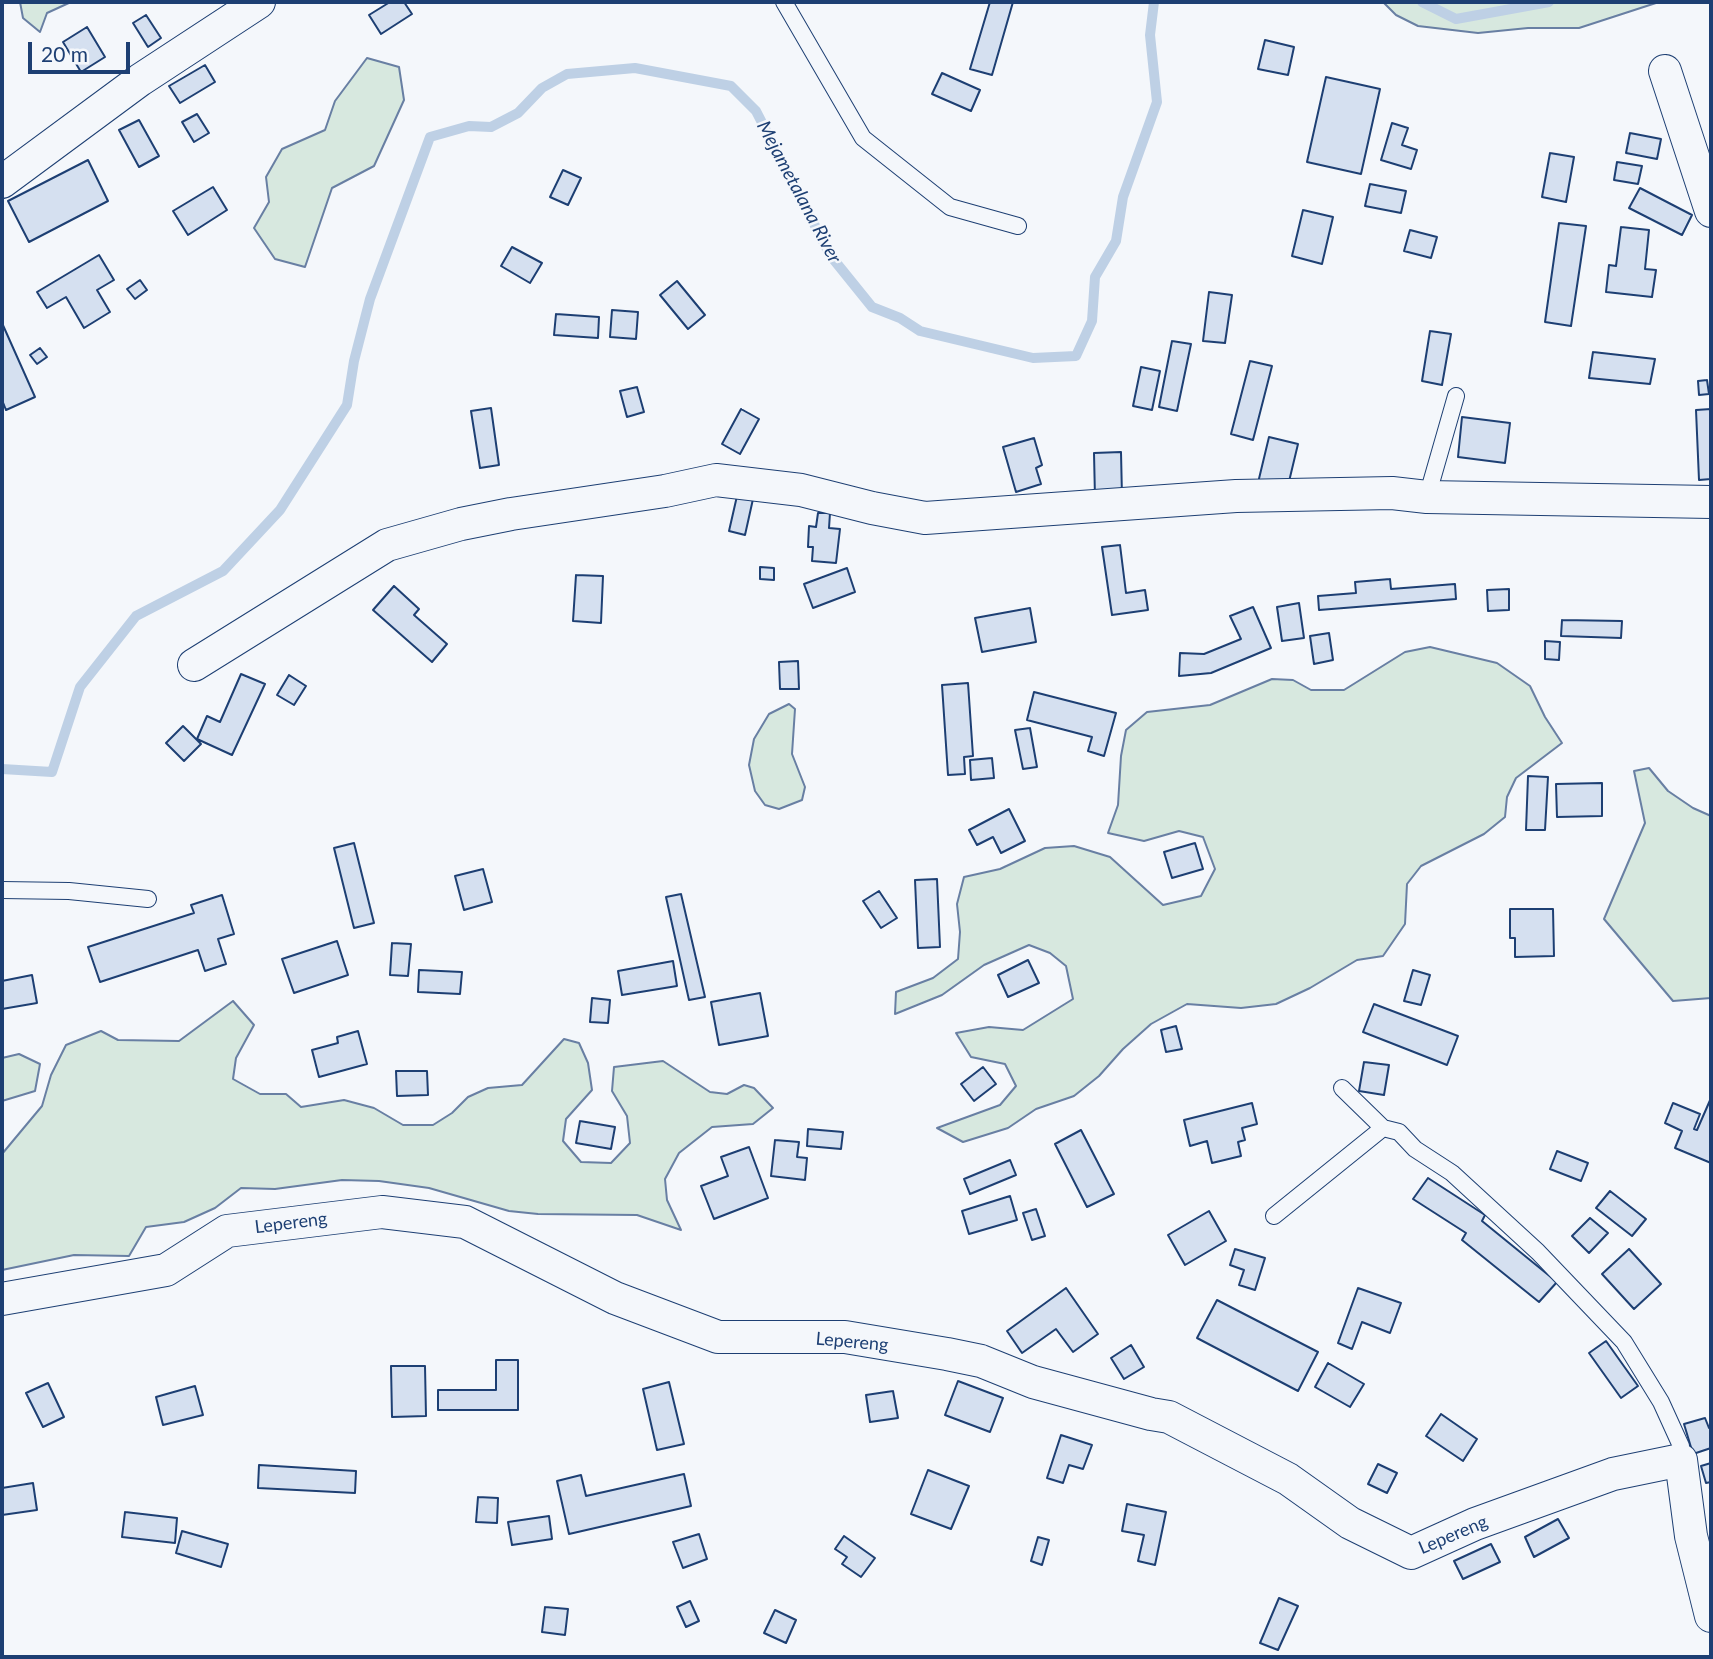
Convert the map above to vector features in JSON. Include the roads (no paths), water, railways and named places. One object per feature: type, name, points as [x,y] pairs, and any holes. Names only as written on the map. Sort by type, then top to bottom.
[{"type":"street","points":[[2,182],[140,80],[259,2]]},
{"type":"street","points":[[1665,71],[1711,211]]},
{"type":"street","points":[[194,665],[387,545],[498,516],[665,491],[716,480],[801,490],[925,518],[1236,496],[1392,493],[1427,497],[1711,502]]},
{"type":"street","name":"Lepereng","points":[[2,1299],[166,1270],[227,1231],[382,1212],[465,1222],[615,1298],[718,1337],[845,1338],[947,1354],[981,1361],[1033,1382],[1169,1417],[1289,1479],[1350,1523],[1411,1553],[1475,1524],[1613,1474],[1681,1460]]},
{"type":"street","points":[[1681,1460],[1691,1535],[1711,1616]]},
{"type":"lane","points":[[784,2],[863,138],[950,206],[1018,226]]},
{"type":"lane","points":[[1427,497],[1456,396]]},
{"type":"lane","points":[[2,890],[69,891],[148,899]]},
{"type":"lane","points":[[1342,1088],[1383,1128],[1399,1132],[1415,1149],[1452,1173],[1538,1252],[1624,1342],[1661,1402],[1681,1446],[1681,1460]]},
{"type":"lane","points":[[1274,1216],[1383,1128]]},
{"type":"waterway","name":"Mejametalana River","points":[[2,769],[52,772],[80,687],[136,616],[223,571],[280,510],[347,405],[354,361],[370,299],[430,137],[469,126],[491,127],[518,113],[542,88],[567,74],[635,68],[731,86],[756,111],[830,255],[872,307],[900,318],[920,331],[1033,358],[1076,356],[1092,321],[1095,277],[1116,241],[1123,197],[1157,102],[1150,35],[1154,2]]},
{"type":"waterway","name":"Mejametalana River","points":[[1422,2],[1456,19],[1549,2]]}]
